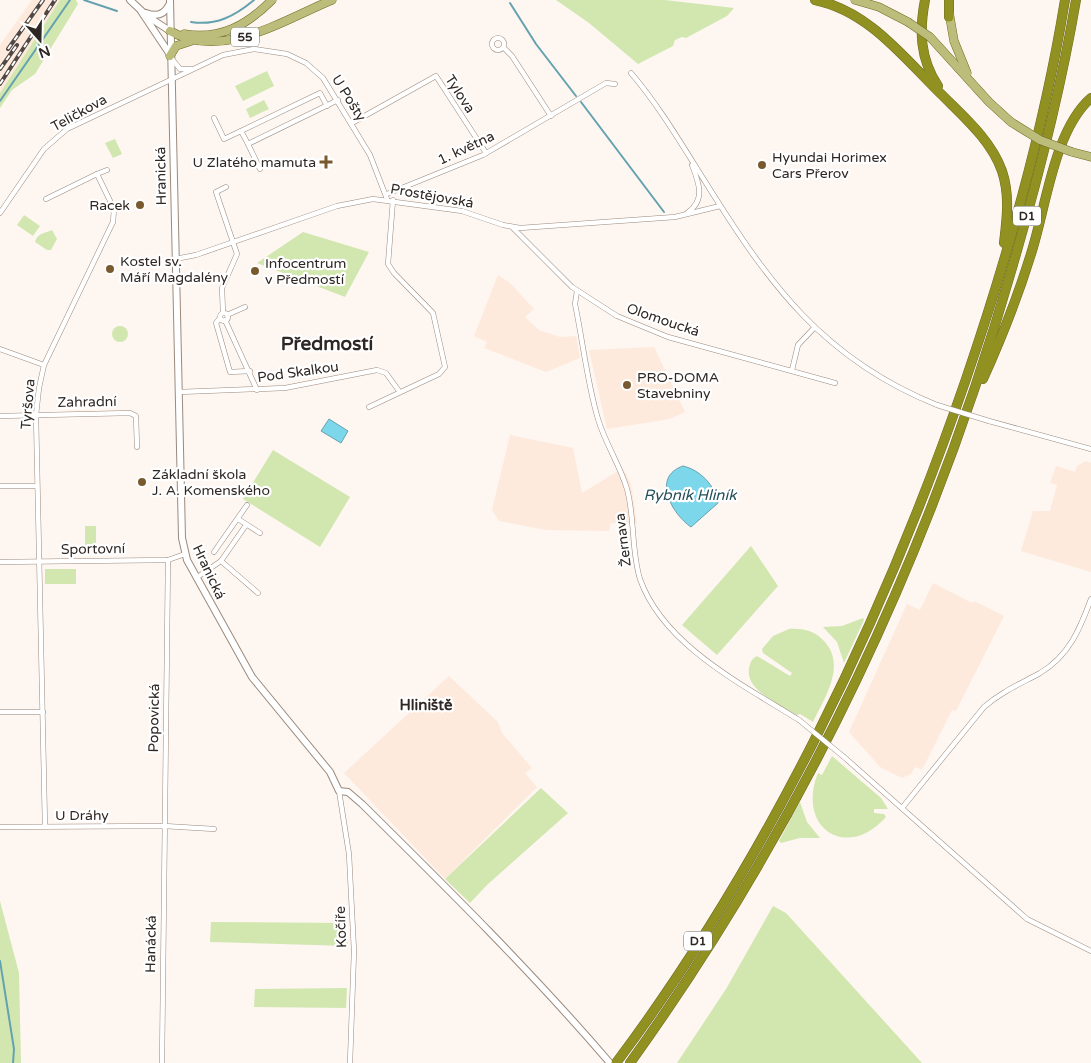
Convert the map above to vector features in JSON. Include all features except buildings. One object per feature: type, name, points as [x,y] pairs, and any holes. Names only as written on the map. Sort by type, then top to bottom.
[{"type":"highway","points":[[815,0],[847,12],[876,31],[960,112]]},
{"type":"highway","points":[[925,0],[921,31],[924,58],[935,82],[988,145],[1004,178],[1008,208],[1001,270]]},
{"type":"highway","points":[[949,0],[950,17]]},
{"type":"highway","name":"D1","points":[[616,1063],[729,893],[795,774],[847,672],[882,594],[937,460],[1001,270],[1042,114],[1064,0]]},
{"type":"highway","name":"D1","points":[[630,1063],[684,983],[733,905],[812,768],[843,708],[894,599],[962,428],[993,333],[1029,210],[1052,118],[1076,0]]},
{"type":"highway","points":[[962,428],[993,357],[1025,273],[1065,134],[1075,116],[1091,98]]},
{"type":"main road","points":[[130,0],[141,11],[163,42],[170,56],[179,44],[195,41]]},
{"type":"main road","points":[[141,11],[170,31],[200,35],[224,32],[252,19],[272,0]]},
{"type":"main road","name":"55","points":[[170,31],[195,41],[236,39],[332,0]]},
{"type":"main road","points":[[855,0],[888,10],[930,37],[976,87],[1012,122],[1040,140],[1091,157]]},
{"type":"main road","points":[[141,11],[158,15],[164,12],[170,2]]},
{"type":"main road","name":"Hranická","points":[[170,2],[182,538],[185,554],[196,578],[252,677],[330,772],[339,791]]},
{"type":"main road","points":[[950,17],[958,53],[976,87]]},
{"type":"main road","points":[[339,791],[348,792],[362,804],[472,914],[531,974],[610,1063]]},
{"type":"street","points":[[504,48],[512,56],[551,116]]},
{"type":"street","name":"U Pošty","points":[[171,80],[223,55],[242,50],[277,51],[306,63],[323,78],[338,100],[372,158],[389,198]]},
{"type":"street","points":[[170,56],[180,68],[197,68]]},
{"type":"street","points":[[631,73],[654,102],[720,206],[775,284],[814,328],[841,352],[872,373],[912,395],[937,405],[1091,448]]},
{"type":"street","name":"Tylova","points":[[352,123],[436,76],[486,153]]},
{"type":"street","name":"Teličkova","points":[[0,213],[39,156],[58,136],[75,125],[171,80]]},
{"type":"street","name":"1. května","points":[[389,198],[486,153],[606,83],[615,84]]},
{"type":"street","points":[[214,118],[224,139],[320,93],[327,106]]},
{"type":"street","points":[[248,144],[338,100]]},
{"type":"street","points":[[241,131],[260,169]]},
{"type":"street","points":[[685,215],[697,204],[700,193],[688,154]]},
{"type":"street","points":[[46,199],[107,170]]},
{"type":"street","name":"Tyršova","points":[[45,826],[36,415],[44,365],[113,222],[114,209],[97,174]]},
{"type":"street","points":[[226,187],[216,192],[234,242],[237,257],[222,288],[224,316],[257,390]]},
{"type":"street","points":[[369,407],[439,374],[445,370],[446,365],[432,310],[394,273],[388,264],[389,198]]},
{"type":"street","name":"Prostějovská","points":[[175,259],[191,257],[351,202],[389,198],[466,212],[513,228],[685,215],[720,206]]},
{"type":"street","name":"Olomoucká","points":[[513,228],[577,291],[610,312],[653,332],[835,383]]},
{"type":"street","name":"Žernava","points":[[577,291],[575,304],[595,408],[627,492],[637,566],[646,592],[664,619],[691,647],[714,666],[799,720],[844,757],[1027,919],[1091,951]]},
{"type":"street","points":[[245,306],[224,316],[216,323],[230,372],[250,371]]},
{"type":"street","points":[[792,370],[798,345],[814,328]]},
{"type":"street","points":[[0,349],[44,365]]},
{"type":"street","name":"Pod Skalkou","points":[[179,392],[257,390],[298,386],[377,370],[386,373],[400,391]]},
{"type":"street","name":"Zahradní","points":[[36,415],[130,413],[136,416],[137,447]]},
{"type":"street","points":[[0,416],[36,415]]},
{"type":"street","points":[[0,486],[38,486]]},
{"type":"street","points":[[214,552],[247,505]]},
{"type":"street","points":[[238,520],[260,533]]},
{"type":"street","points":[[196,578],[221,561],[246,525]]},
{"type":"street","name":"Sportovní","points":[[0,562],[168,560],[185,554]]},
{"type":"street","name":"Popovická","points":[[164,826],[168,560]]},
{"type":"street","points":[[221,561],[258,594]]},
{"type":"street","points":[[902,808],[984,707],[1002,693],[1046,669],[1061,657],[1075,638],[1091,599]]},
{"type":"street","points":[[0,712],[43,712]]},
{"type":"street","name":"Kočíře","points":[[339,791],[349,854],[353,941],[350,1063]]},
{"type":"street","name":"U Dráhy","points":[[0,826],[164,826]]},
{"type":"street","points":[[164,826],[214,829]]},
{"type":"street","name":"Hanácká","points":[[162,1063],[164,826]]},
{"type":"shaded area","points":[[32,0],[60,0],[0,93],[0,45]]},
{"type":"shaded area","points":[[498,275],[510,283],[534,309],[525,317],[539,330],[560,337],[576,336],[580,358],[546,372],[484,348],[487,342],[474,336]]},
{"type":"shaded area","points":[[654,347],[685,412],[670,419],[607,429],[589,350]]},
{"type":"shaded area","points":[[510,435],[573,448],[582,493],[623,468],[631,484],[637,524],[611,523],[609,531],[546,530],[499,521],[492,510]]},
{"type":"shaded area","points":[[1086,461],[1091,463],[1091,572],[1021,551],[1033,511],[1050,511],[1057,485],[1050,483],[1056,466],[1075,472],[1077,466]]},
{"type":"shaded area","points":[[933,583],[972,603],[974,601],[1004,616],[956,711],[952,710],[922,770],[915,767],[911,774],[902,778],[880,767],[849,732],[907,604],[920,610]]},
{"type":"shaded area","points":[[449,676],[498,722],[502,733],[532,768],[525,773],[537,787],[445,879],[344,773]]},
{"type":"green space","points":[[60,0],[76,0],[78,4],[35,74],[12,90],[0,108],[0,93]]},
{"type":"green space","points":[[556,0],[665,0],[734,8],[727,16],[686,38],[682,37],[675,40],[673,46],[638,64],[589,23]]},
{"type":"green space","points":[[267,71],[274,86],[243,101],[235,86]]},
{"type":"green space","points":[[264,100],[269,109],[250,118],[246,109]]},
{"type":"green space","points":[[115,139],[122,154],[113,158],[105,143]]},
{"type":"green space","points":[[24,215],[40,226],[33,236],[17,225]]},
{"type":"green space","points":[[52,230],[57,239],[51,250],[47,250],[35,242],[40,235]]},
{"type":"green space","points":[[303,232],[369,252],[345,297],[257,263]]},
{"type":"green space","points":[[117,326],[123,326],[128,331],[126,340],[117,342],[112,337],[112,331]]},
{"type":"green space","points":[[273,450],[350,497],[320,547],[243,499]]},
{"type":"green space","points":[[85,526],[96,526],[96,547],[85,547]]},
{"type":"green space","points":[[751,546],[778,586],[717,655],[682,625]]},
{"type":"green space","points":[[45,569],[76,569],[76,584],[45,584]]},
{"type":"green space","points":[[863,618],[864,620],[844,663],[837,642],[823,627],[842,626]]},
{"type":"green space","points":[[789,629],[807,630],[818,636],[830,648],[833,659],[832,680],[813,722],[774,702],[758,690],[749,676],[750,664],[757,656],[790,676],[792,673],[763,653],[762,649],[773,636]]},
{"type":"green space","points":[[832,756],[881,798],[888,809],[874,809],[874,813],[884,814],[886,817],[871,830],[855,837],[841,837],[829,832],[819,823],[814,809],[813,792],[818,773],[822,775]]},
{"type":"green space","points":[[541,788],[568,813],[487,885],[470,903],[445,879]]},
{"type":"green space","points":[[800,802],[807,822],[820,838],[800,838],[781,843],[779,841]]},
{"type":"green space","points":[[0,901],[19,973],[21,1063],[0,1063]]},
{"type":"green space","points":[[773,906],[786,913],[922,1063],[677,1063],[726,989]]},
{"type":"green space","points":[[211,922],[345,923],[348,946],[210,942]]},
{"type":"green space","points":[[347,988],[346,1008],[254,1007],[255,989]]},
{"type":"water","points":[[329,419],[348,431],[341,443],[321,431]]},
{"type":"water","name":"Rybník Hliník","points":[[683,466],[695,471],[706,479],[714,490],[718,503],[691,527],[677,514],[668,496],[666,487],[668,478],[673,471]]},
{"type":"waterway","points":[[0,101],[70,0]]},
{"type":"waterway","points":[[84,0],[117,11]]},
{"type":"waterway","points":[[191,22],[209,23],[217,21],[240,11],[254,0]]},
{"type":"waterway","points":[[510,3],[536,44],[576,96]]},
{"type":"waterway","points":[[581,102],[664,212]]},
{"type":"waterway","points":[[0,961],[14,1049],[13,1063]]},
{"type":"railway","points":[[8,49],[43,0]]},
{"type":"railway","points":[[0,84],[55,0]]},
{"type":"railway","points":[[0,69],[17,45]]},
{"type":"place","name":"U Zlatého mamuta","points":[[326,162]]},
{"type":"place","name":"Hyundai Horimex Cars Přerov","points":[[762,165]]},
{"type":"place","name":"Racek","points":[[140,205]]},
{"type":"place","name":"Kostel sv. Máří Magdalény","points":[[110,269]]},
{"type":"place","name":"Infocentrum v Předmostí","points":[[255,271]]},
{"type":"place","name":"PRO-DOMA Stavebniny","points":[[627,385]]},
{"type":"place","name":"Základní škola J. A. Komenského","points":[[142,482]]},
{"type":"district","name":"Předmostí","points":[[327,344]]},
{"type":"district","name":"Hliniště","points":[[426,705]]}]
